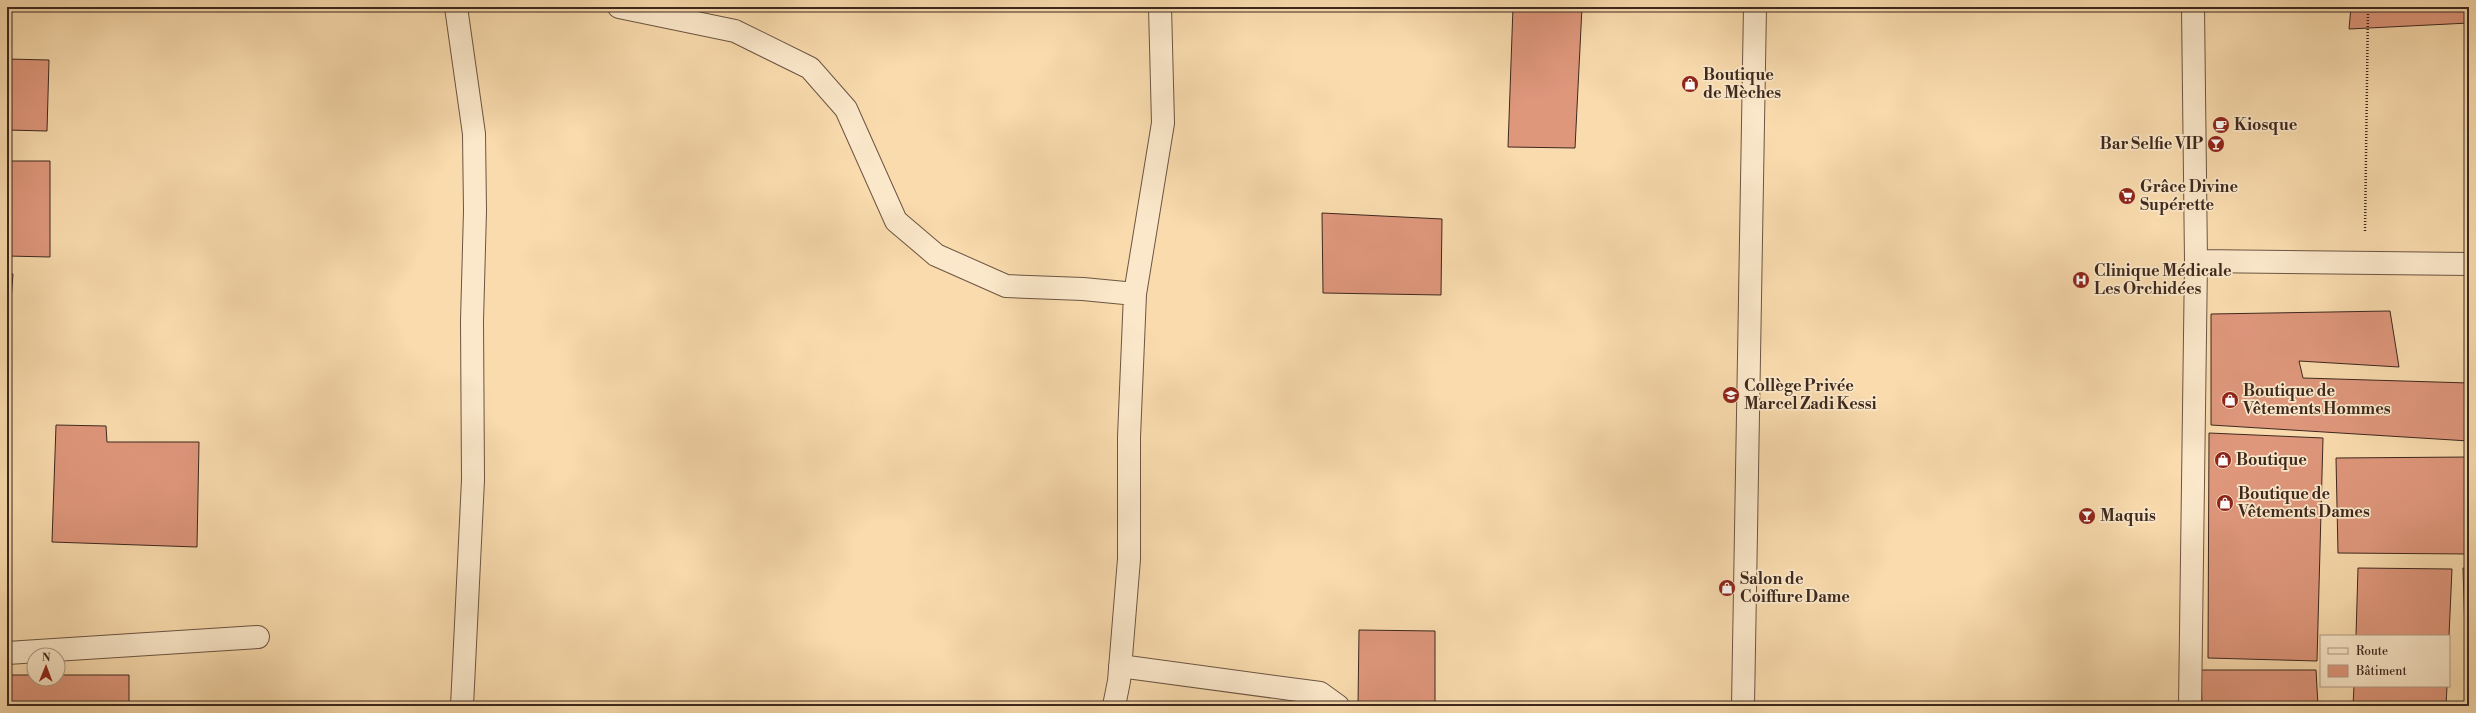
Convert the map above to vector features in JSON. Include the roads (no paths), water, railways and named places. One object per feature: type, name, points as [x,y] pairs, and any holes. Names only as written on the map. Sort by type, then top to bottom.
[{"type":"street","points":[[456,7],[474,134],[475,211],[472,321],[473,480],[462,706]]},
{"type":"street","points":[[619,7],[735,31],[810,68],[846,109],[896,221],[936,255],[1006,286],[1083,289],[1135,294]]},
{"type":"street","points":[[1114,706],[1120,666],[1129,559],[1129,437],[1135,294],[1163,123],[1160,7]]},
{"type":"street","points":[[1743,706],[1755,7]]},
{"type":"street","points":[[2190,706],[2196,261],[2192,7]]},
{"type":"street","points":[[2196,261],[2469,264]]},
{"type":"street","points":[[7,653],[258,637]]},
{"type":"street","points":[[1120,666],[1320,693],[1338,706]]},
{"type":"place","name":"Boutique de Mèches","points":[[1690,84]]},
{"type":"place","name":"Kiosque","points":[[2221,125]]},
{"type":"place","name":"Bar Selfie VIP","points":[[2216,144]]},
{"type":"place","name":"Grâce Divine Supérette","points":[[2127,196]]},
{"type":"place","name":"Clinique Médicale Les Orchidées","points":[[2081,280]]},
{"type":"place","name":"Collège Privée Marcel Zadi Kessi","points":[[1731,395]]},
{"type":"place","name":"Boutique de Vêtements Hommes","points":[[2230,400]]},
{"type":"place","name":"Boutique","points":[[2223,460]]},
{"type":"place","name":"Boutique de Vêtements Dames","points":[[2225,503]]},
{"type":"place","name":"Maquis","points":[[2087,516]]},
{"type":"place","name":"Salon de Coiffure Dame","points":[[1727,588]]}]
